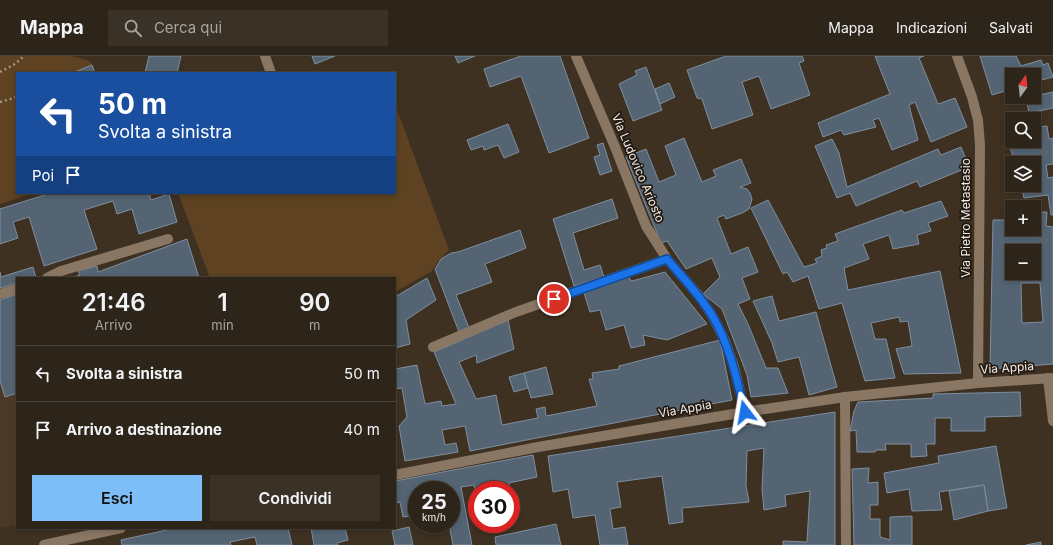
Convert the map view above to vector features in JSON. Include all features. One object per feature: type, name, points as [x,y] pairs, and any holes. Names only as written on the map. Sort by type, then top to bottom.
[{"type":"street","points":[[264,56],[271,72]]},
{"type":"street","name":"Via Ludovico Ariosto","points":[[576,56],[615,147],[646,226],[667,259],[700,297],[713,317],[725,341],[734,367],[745,412]]},
{"type":"street","name":"Via Pietro Metastasio","points":[[957,56],[972,97],[978,120],[980,145],[978,383]]},
{"type":"street","points":[[49,277],[61,271],[168,239]]},
{"type":"street","points":[[433,347],[516,312],[667,259]]},
{"type":"street","points":[[0,294],[16,289]]},
{"type":"street","points":[[1051,378],[1053,421]]},
{"type":"street","name":"Via Appia","points":[[396,475],[538,447],[745,412],[845,397],[978,383],[1051,378]]},
{"type":"street","points":[[845,397],[846,545]]},
{"type":"street","points":[[44,545],[116,529]]},
{"type":"path","points":[[0,72],[15,64],[24,56]]},
{"type":"path","points":[[0,102],[16,97]]},
{"type":"shaded area","points":[[0,56],[72,56],[90,61],[92,65],[76,72],[16,72],[16,194],[31,194],[0,204]]},
{"type":"shaded area","points":[[396,107],[449,250],[438,261],[432,271],[396,291],[396,277],[210,277],[178,194],[396,194]]},
{"type":"shaded area","points":[[16,380],[16,525],[0,528],[0,384]]},
{"type":"building","points":[[149,56],[181,56],[177,72],[145,72]]},
{"type":"building","points":[[312,56],[335,56],[315,64]]},
{"type":"building","points":[[455,56],[475,56],[458,63]]},
{"type":"building","points":[[521,56],[560,56],[589,138],[549,153],[521,76],[490,87],[484,69]]},
{"type":"building","points":[[726,56],[802,56],[804,61],[799,63],[810,95],[771,109],[759,76],[742,82],[753,115],[712,129],[702,99],[697,98],[687,70]]},
{"type":"building","points":[[875,56],[924,56],[919,58],[938,104],[955,98],[967,127],[931,142],[915,102],[909,105],[918,140],[892,150],[879,118],[873,120],[876,127],[844,135],[841,130],[823,137],[818,123],[890,94]]},
{"type":"building","points":[[980,56],[1016,56],[1021,66],[1041,60],[1043,65],[1048,63],[1053,77],[1041,80],[1041,68],[1005,68],[1005,91],[992,95]]},
{"type":"building","points":[[92,65],[95,72],[75,72]]},
{"type":"building","points":[[646,67],[662,110],[633,121],[619,84],[637,75],[635,71]]},
{"type":"building","points":[[669,83],[675,97],[660,104],[655,89]]},
{"type":"building","points":[[1053,92],[1053,108],[1029,112],[1027,104],[1041,104],[1041,95]]},
{"type":"building","points":[[508,124],[519,152],[504,158],[498,145],[484,150],[483,146],[471,150],[467,140]]},
{"type":"building","points":[[1041,126],[1047,126],[1049,139],[1053,138],[1053,164],[1046,165],[1048,178],[1053,177],[1053,215],[1051,215],[1048,195],[1024,198],[1023,192],[1041,192],[1041,156],[1013,156],[1010,148],[1041,148]]},
{"type":"building","points":[[684,138],[702,182],[716,176],[713,170],[741,159],[751,183],[740,187],[747,189],[750,193],[752,199],[749,209],[726,219],[724,215],[717,218],[731,254],[748,247],[758,272],[742,278],[750,299],[738,304],[766,368],[778,368],[788,393],[751,397],[747,375],[722,309],[703,294],[720,277],[712,258],[686,269],[667,241],[661,243],[626,157],[646,149],[659,182],[676,175],[665,146]]},
{"type":"building","points":[[832,139],[839,153],[847,187],[938,149],[941,155],[961,147],[969,167],[920,187],[917,181],[856,206],[850,193],[837,198],[815,146]]},
{"type":"building","points":[[603,143],[612,171],[600,175],[594,157],[600,155],[597,145]]},
{"type":"building","points":[[48,194],[149,194],[151,200],[169,194],[177,222],[139,234],[132,209],[117,214],[113,201],[84,210],[97,249],[44,266],[29,217],[13,222],[18,238],[0,244],[0,209]]},
{"type":"building","points":[[612,199],[618,218],[573,233],[584,270],[600,265],[604,277],[574,286],[553,219]]},
{"type":"building","points":[[768,200],[804,267],[817,263],[815,259],[822,256],[821,250],[827,248],[826,245],[838,241],[835,234],[902,210],[904,213],[941,201],[948,216],[928,223],[931,231],[917,235],[919,244],[893,249],[889,235],[863,244],[869,259],[844,268],[848,290],[940,271],[961,373],[904,374],[896,349],[912,346],[908,321],[900,322],[899,317],[871,323],[875,339],[886,339],[895,378],[865,381],[842,303],[819,309],[808,276],[793,282],[787,272],[783,274],[751,208]]},
{"type":"building","points":[[1041,212],[1047,212],[1046,226],[1053,227],[1053,364],[990,369],[993,220],[1005,220],[1005,236],[1041,236]],"holes":[[[1021,283],[1040,283],[1043,322],[1022,323]]]},
{"type":"building","points":[[520,230],[526,248],[485,264],[492,282],[456,295],[469,328],[459,332],[435,269],[441,259],[451,253],[458,252]]},
{"type":"building","points":[[187,239],[199,277],[74,277],[80,275],[78,271],[97,266],[98,272]]},
{"type":"building","points":[[33,267],[36,277],[16,277],[16,283],[0,288],[0,272],[1,277]]},
{"type":"building","points":[[665,272],[707,324],[667,340],[643,335],[645,345],[631,348],[624,325],[606,330],[600,310],[590,312],[584,293],[628,277],[632,281]]},
{"type":"building","points":[[427,278],[436,300],[406,320],[410,344],[396,348],[396,296]]},
{"type":"building","points":[[16,294],[16,393],[5,397],[0,381],[0,300]]},
{"type":"building","points":[[772,296],[779,321],[816,312],[837,387],[809,395],[799,357],[778,362],[772,343],[753,301]]},
{"type":"building","points":[[508,320],[514,349],[477,363],[476,355],[459,362],[476,399],[496,395],[502,425],[538,418],[536,409],[545,407],[546,416],[597,406],[589,379],[593,379],[592,373],[619,369],[619,366],[720,340],[732,400],[470,451],[465,426],[442,430],[445,445],[456,443],[458,452],[405,461],[399,426],[407,417],[402,388],[396,389],[396,369],[417,365],[425,404],[441,401],[442,406],[456,404],[434,352]]},
{"type":"building","points":[[546,367],[553,394],[531,398],[524,373]]},
{"type":"building","points":[[524,373],[528,388],[514,392],[509,377]]},
{"type":"building","points":[[1020,392],[1021,416],[985,417],[985,431],[951,431],[951,418],[935,418],[935,444],[926,444],[927,456],[911,457],[911,444],[885,444],[886,450],[876,450],[875,452],[857,452],[856,430],[850,431],[854,411],[858,402],[933,398],[933,394]]},
{"type":"building","points":[[835,412],[835,545],[783,545],[783,541],[807,542],[810,491],[785,495],[786,506],[764,510],[762,489],[764,448],[747,451],[746,485],[749,502],[682,508],[683,522],[669,524],[662,476],[617,482],[621,507],[610,509],[613,529],[625,527],[628,545],[600,545],[595,515],[573,518],[568,489],[553,492],[548,456]]},
{"type":"building","points":[[996,446],[1007,508],[988,511],[984,485],[939,492],[942,510],[912,511],[909,489],[887,493],[884,473],[939,463],[938,456]]},
{"type":"building","points":[[533,455],[537,477],[518,481],[468,481],[468,486],[461,487],[468,524],[468,533],[470,533],[472,545],[453,545],[451,533],[460,533],[460,481],[408,481],[408,516],[403,517],[400,502],[396,503],[396,481]]},
{"type":"building","points":[[869,468],[868,483],[878,482],[878,505],[870,505],[870,519],[880,519],[880,537],[890,540],[890,517],[912,516],[912,545],[854,545],[852,469]]},
{"type":"building","points":[[984,485],[988,511],[954,520],[949,491]]},
{"type":"building","points":[[556,524],[561,545],[496,545],[495,537],[520,533],[520,532]]},
{"type":"building","points":[[408,527],[408,533],[410,533],[413,545],[395,545],[392,531]]},
{"type":"building","points":[[171,529],[288,529],[292,545],[257,545],[255,537],[230,542],[231,545],[122,545],[121,540]]},
{"type":"building","points":[[311,529],[345,529],[348,540],[337,543],[338,545],[314,545]]},
{"type":"building","points":[[1041,542],[1041,545],[1026,545]]},
{"type":"route","points":[[554,299],[667,259],[700,297],[713,317],[725,341],[734,367],[745,412]]}]
